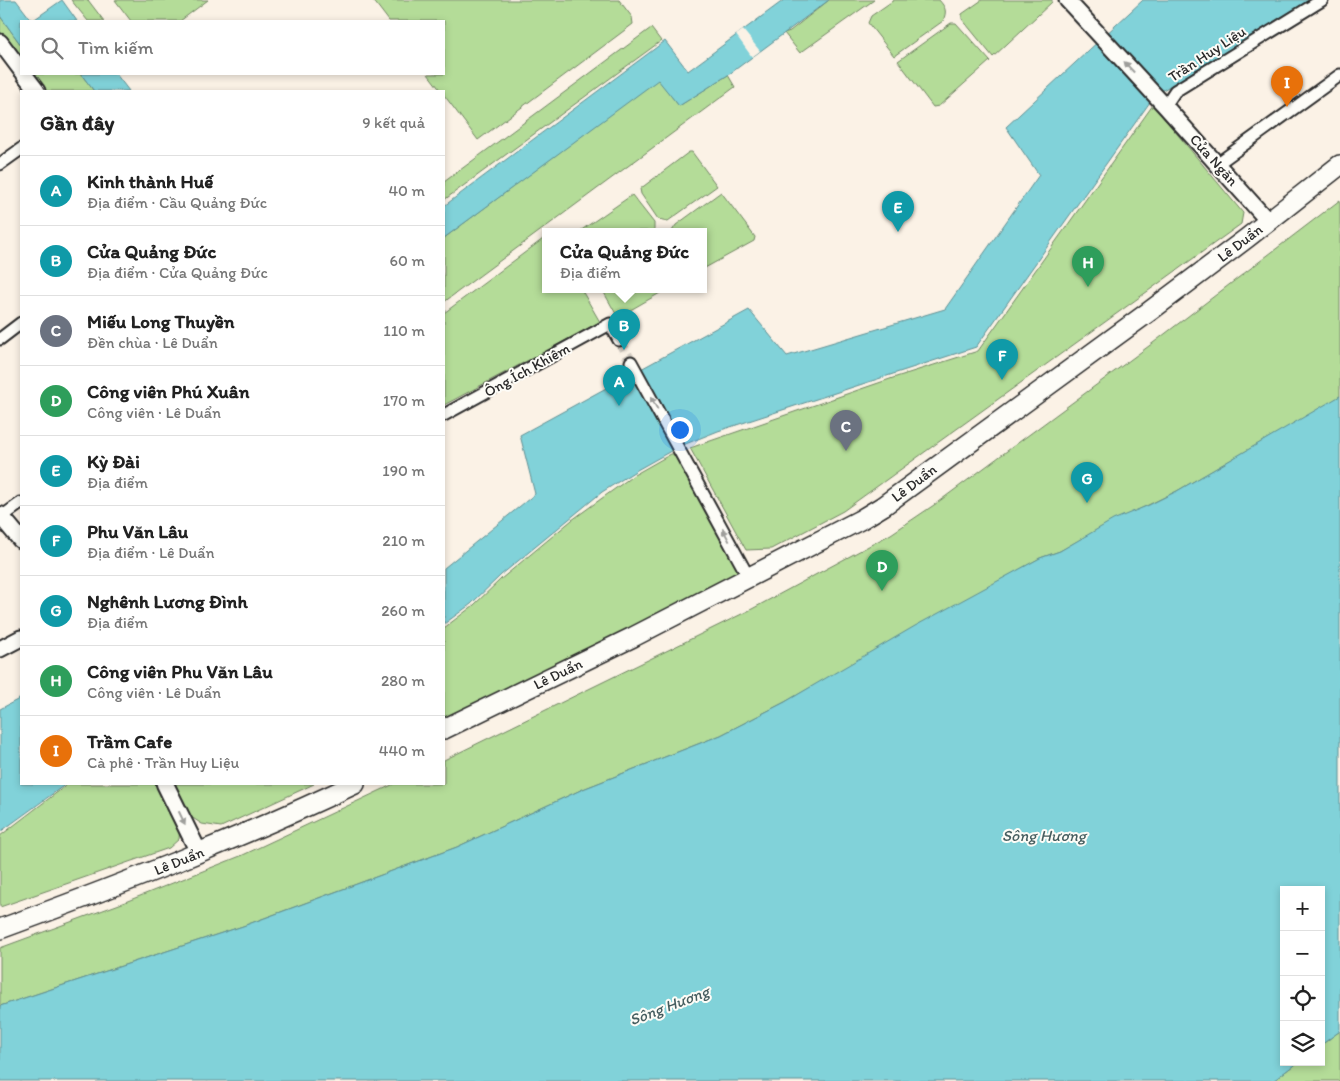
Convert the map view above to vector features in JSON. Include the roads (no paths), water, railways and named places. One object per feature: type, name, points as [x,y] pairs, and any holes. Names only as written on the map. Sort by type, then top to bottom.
[{"type":"main road","name":"Lê Duẩn","points":[[1272,225],[1340,165]]},
{"type":"main road","name":"Lê Duẩn","points":[[445,741],[657,638],[883,506],[1272,225],[1340,179]]},
{"type":"main road","points":[[1,516],[20,539]]},
{"type":"main road","name":"Lê Duẩn","points":[[445,729],[633,637],[751,583]]},
{"type":"main road","points":[[166,785],[197,848]]},
{"type":"main road","name":"Lê Duẩn","points":[[0,929],[126,883],[330,785]]},
{"type":"main road","name":"Lê Duẩn","points":[[0,917],[154,860],[248,833],[352,785]]},
{"type":"street","name":"Cửa Ngăn","points":[[1067,0],[1272,225]]},
{"type":"street","name":"Trần Huy Liệu","points":[[1162,103],[1174,91],[1322,0]]},
{"type":"street","points":[[0,42],[20,69]]},
{"type":"street","points":[[25,75],[36,90]]},
{"type":"street","points":[[1217,164],[1340,75]]},
{"type":"street","points":[[0,164],[20,150]]},
{"type":"street","points":[[0,339],[20,324]]},
{"type":"street","name":"Ông Ích Khiêm","points":[[445,414],[610,324],[618,340]]},
{"type":"street","points":[[631,362],[751,583]]},
{"type":"street","points":[[1,516],[20,504]]},
{"type":"street","points":[[0,650],[20,639]]},
{"type":"water","points":[[0,0],[16,0],[31,20],[20,20],[20,44],[0,16]]},
{"type":"water","points":[[62,0],[76,20],[33,20]]},
{"type":"water","points":[[784,0],[829,0],[728,75],[679,106],[658,80],[445,237],[445,205],[665,41],[688,71]]},
{"type":"water","points":[[1143,0],[1310,0],[1155,95],[976,347],[718,431],[678,447],[602,492],[501,575],[471,604],[445,623],[445,567],[535,494],[520,435],[749,310],[787,356],[945,309],[1039,175],[1006,127]]},
{"type":"water","points":[[82,75],[117,75],[128,90],[93,90]]},
{"type":"water","name":"Sông Hương","points":[[1340,396],[1340,1031],[1325,1042],[1325,886],[1280,886],[1280,1066],[1293,1066],[1273,1081],[0,1081],[0,1006],[243,926],[457,847],[583,789],[721,735],[785,702],[915,626],[1040,558],[1060,551],[1113,520],[1177,491]]},
{"type":"water","points":[[20,699],[20,785],[65,785],[0,832],[0,709]]},
{"type":"tunnel","points":[[619,340],[631,362]]},
{"type":"place","name":"Trầm Cafe","points":[[1287,107]]},
{"type":"place","name":"Kỳ Đài","points":[[898,232]]},
{"type":"place","name":"Công viên Phu Văn Lâu","points":[[1088,287]]},
{"type":"place","name":"Cửa Quảng Đức","points":[[624,350]]},
{"type":"place","name":"Phu Văn Lâu","points":[[1002,380]]},
{"type":"place","name":"Kinh thành Huế","points":[[619,406]]},
{"type":"place","name":"Miếu Long Thuyền","points":[[846,451]]},
{"type":"place","name":"Nghênh Lương Đình","points":[[1087,503]]},
{"type":"place","name":"Công viên Phú Xuân","points":[[882,591]]}]
